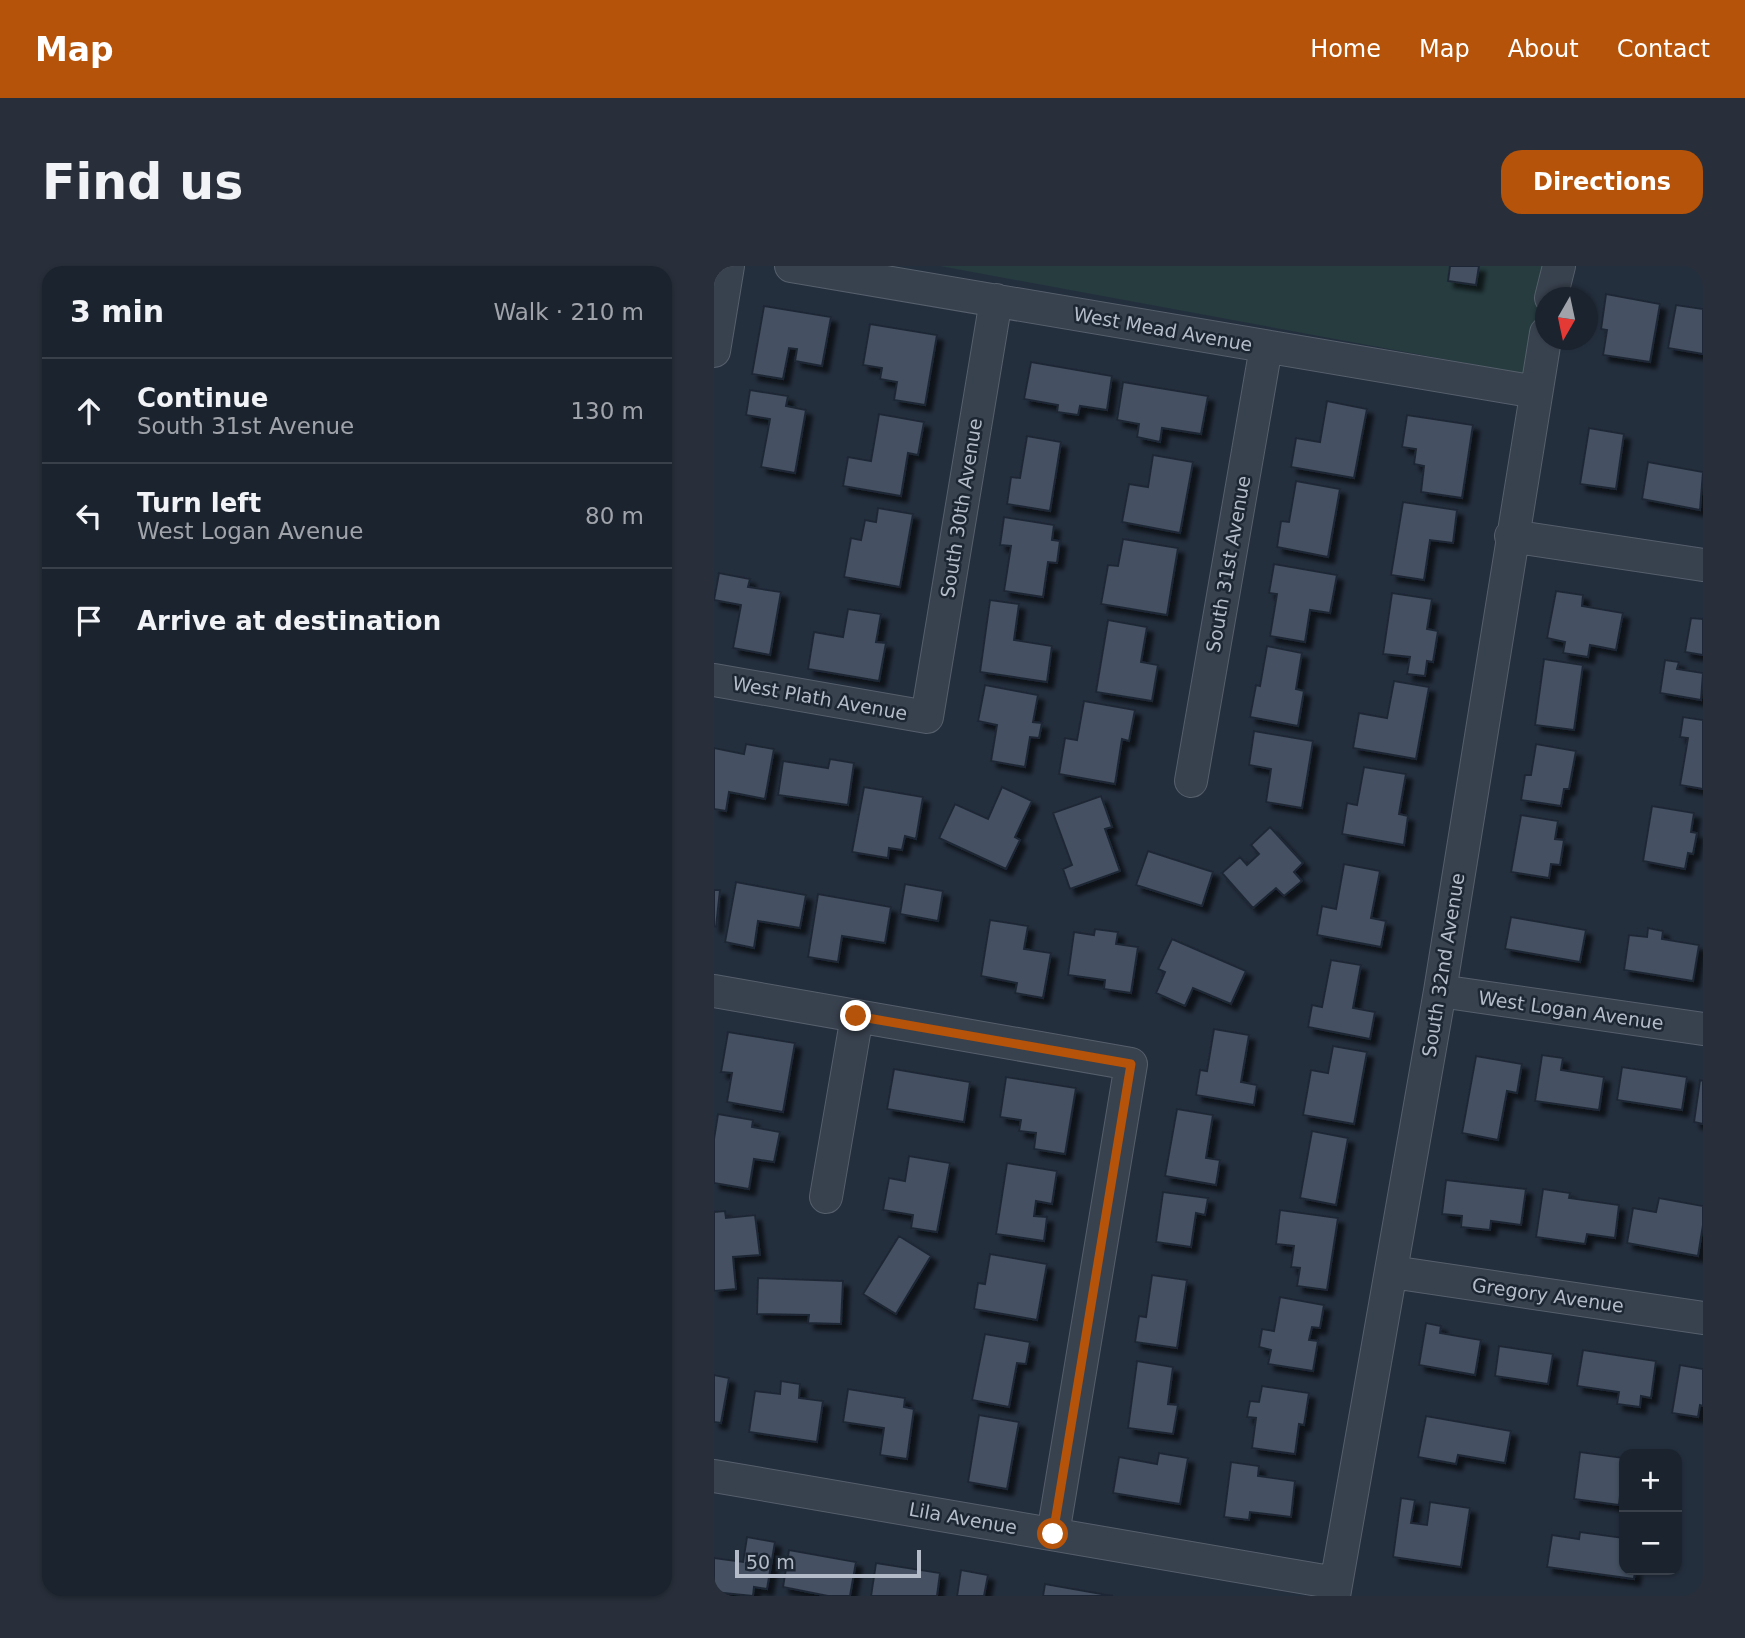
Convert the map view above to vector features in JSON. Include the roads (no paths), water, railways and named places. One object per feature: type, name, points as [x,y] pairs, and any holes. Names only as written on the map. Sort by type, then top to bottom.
[{"type":"street","points":[[714,351],[728,266]]},
{"type":"street","name":"West Mead Avenue","points":[[791,266],[860,272],[996,300],[1536,392]]},
{"type":"street","points":[[1554,287],[1559,266]]},
{"type":"street","name":"South 30th Avenue","points":[[926,717],[996,300]]},
{"type":"street","name":"South 31st Avenue","points":[[1191,781],[1266,347]]},
{"type":"street","name":"South 32nd Avenue","points":[[1335,1589],[1440,991],[1542,350]]},
{"type":"street","points":[[1511,536],[1703,565]]},
{"type":"street","name":"West Plath Avenue","points":[[714,680],[926,717]]},
{"type":"street","points":[[714,991],[1131,1064],[1053,1534]]},
{"type":"street","name":"West Logan Avenue","points":[[1440,991],[1703,1029]]},
{"type":"street","points":[[826,1197],[856,1016]]},
{"type":"street","name":"Gregory Avenue","points":[[1392,1272],[1703,1318]]},
{"type":"street","name":"Lila Avenue","points":[[714,1476],[1053,1534],[1335,1589]]}]
